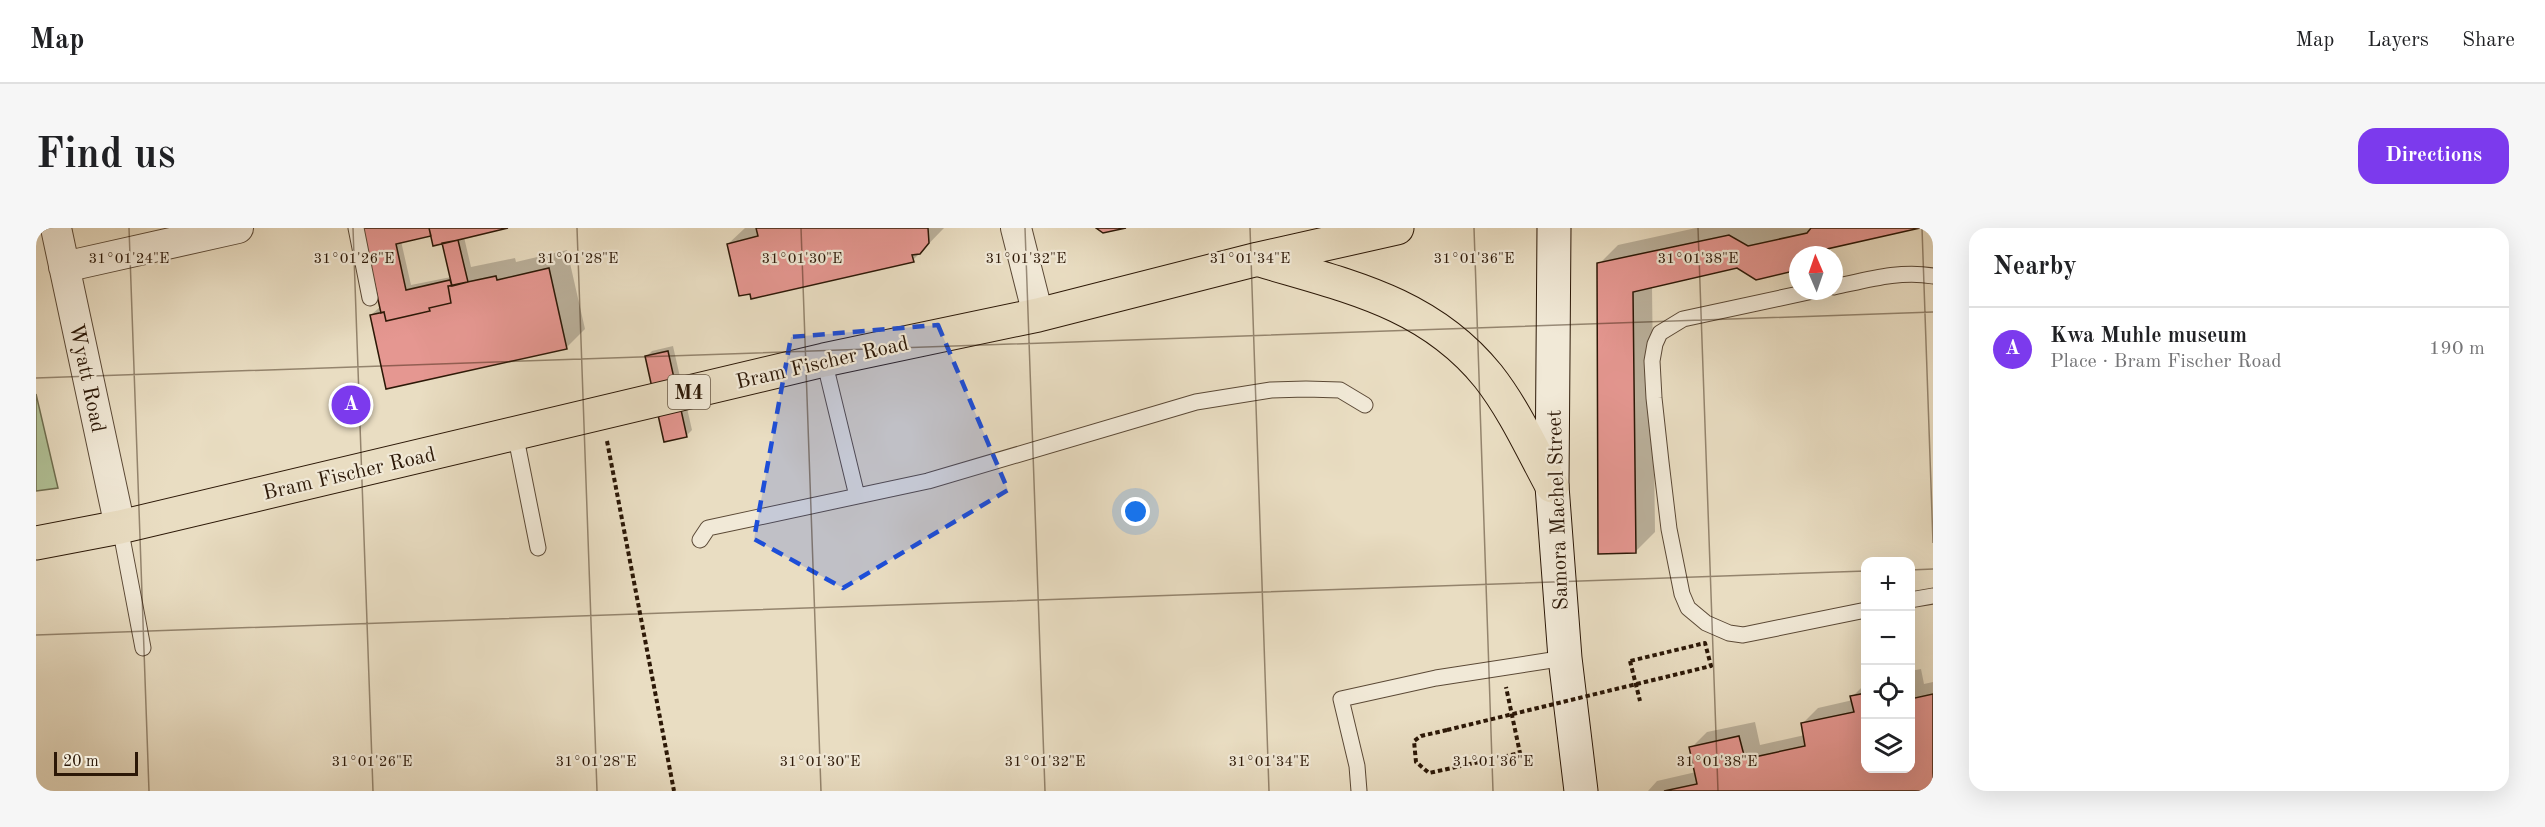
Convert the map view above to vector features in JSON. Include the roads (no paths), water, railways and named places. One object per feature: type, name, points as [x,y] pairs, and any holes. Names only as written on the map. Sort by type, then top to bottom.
[{"type":"highway","name":"Bram Fischer Road","points":[[36,543],[120,527],[824,360],[1038,315],[1258,259],[1397,228]]},
{"type":"highway","points":[[1258,259],[1363,291],[1412,312],[1451,337],[1488,376],[1509,406],[1552,486]]},
{"type":"main road","name":"Samora Machel Street","points":[[1554,228],[1552,486],[1565,658],[1581,791]]},
{"type":"street","name":"Wyatt Road","points":[[56,228],[120,527]]},
{"type":"street","points":[[64,267],[238,228]]},
{"type":"street","points":[[1016,228],[1038,315]]},
{"type":"lane","points":[[356,228],[370,298]]},
{"type":"lane","points":[[1843,285],[1916,272],[1933,276]]},
{"type":"lane","points":[[1789,296],[1683,318],[1660,333],[1655,344],[1653,380],[1669,529],[1682,594],[1688,608],[1706,623],[1729,633],[1743,635],[1861,611]]},
{"type":"lane","points":[[824,360],[857,496]]},
{"type":"lane","points":[[700,540],[708,528],[928,481],[1161,411],[1230,395],[1271,390],[1340,390],[1365,405]]},
{"type":"lane","points":[[515,433],[538,548]]},
{"type":"lane","points":[[120,527],[143,648]]},
{"type":"lane","points":[[1915,599],[1933,596]]},
{"type":"lane","points":[[1359,791],[1357,766],[1341,699],[1436,678],[1565,658]]},
{"type":"place","name":"Kwa Muhle museum","points":[[351,405]]}]
